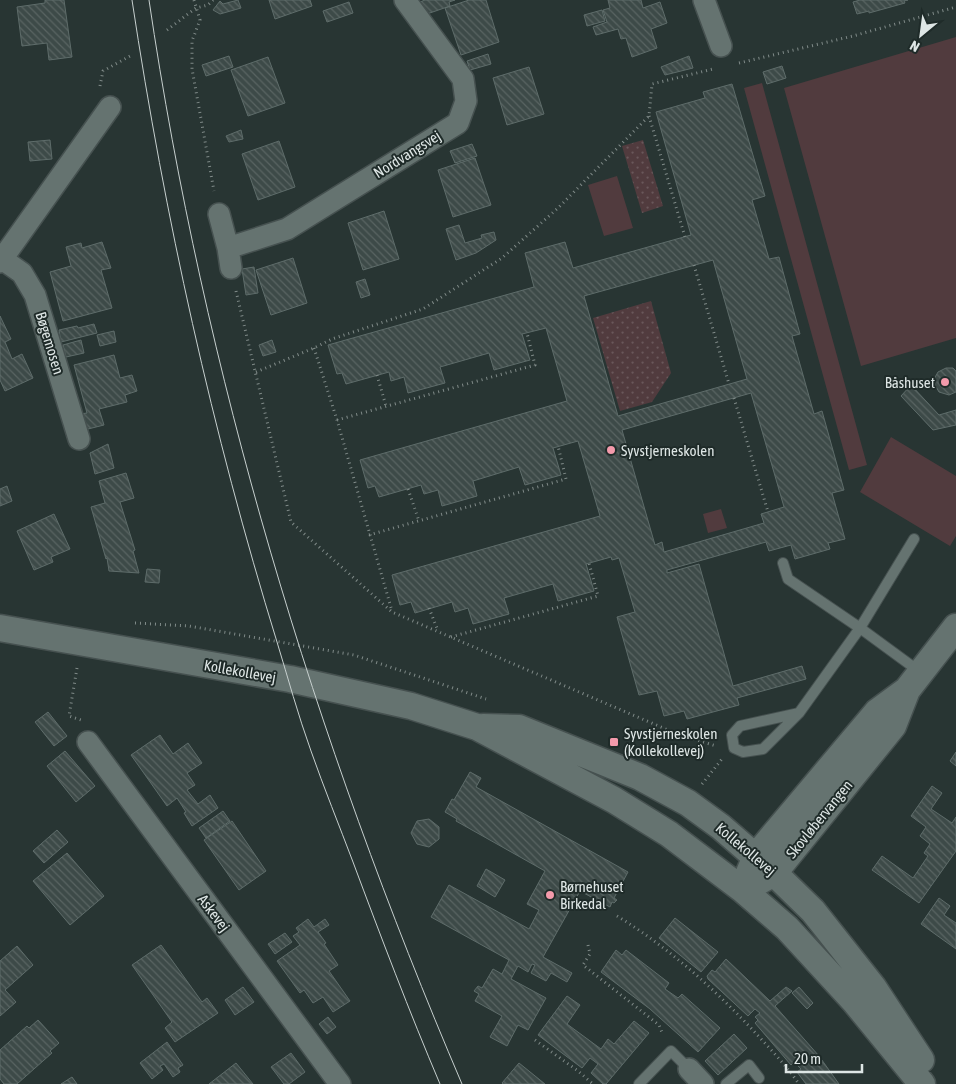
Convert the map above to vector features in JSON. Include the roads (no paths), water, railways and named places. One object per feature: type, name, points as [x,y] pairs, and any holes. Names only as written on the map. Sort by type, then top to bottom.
[{"type":"street","name":"Nordvangsvej","points":[[219,214],[229,258],[287,229],[458,123],[466,101],[463,79],[405,0]]},
{"type":"street","points":[[704,0],[723,56]]},
{"type":"street","name":"Bøgemosen","points":[[79,439],[35,295],[22,273],[1,260],[110,107]]},
{"type":"street","name":"Skovløbervangen","points":[[743,890],[893,726],[914,681],[956,627]]},
{"type":"street","name":"Kollekollevej","points":[[0,628],[290,679],[411,706],[477,726],[614,800],[669,834],[743,890],[787,928],[855,1002],[922,1084]]},
{"type":"street","name":"Kollekollevej","points":[[477,726],[519,728],[640,777],[688,803],[721,827],[765,865],[813,912],[873,987],[920,1058],[928,1084]]},
{"type":"street","name":"Askevej","points":[[88,742],[340,1084]]},
{"type":"lane","points":[[799,713],[740,726],[732,735],[734,748],[744,752],[763,749],[799,713],[860,628],[914,539]]},
{"type":"lane","points":[[783,563],[788,579],[860,628],[914,681]]},
{"type":"lane","points":[[639,1084],[671,1051],[696,1076]]},
{"type":"lane","points":[[726,1084],[749,1064],[759,1078]]},
{"type":"tram line","points":[[132,0],[159,163],[192,324],[253,563],[297,710],[316,765],[395,974],[440,1084]]},
{"type":"tram line","points":[[149,0],[172,139],[200,278],[233,416],[271,552],[312,687],[358,821],[408,953],[462,1084]]},
{"type":"place","name":"Båshuset","points":[[945,382]]},
{"type":"place","name":"Syvstjerneskolen","points":[[611,450]]},
{"type":"place","name":"Syvstjerneskolen (Kollekollevej)","points":[[614,742]]},
{"type":"place","name":"Børnehuset Birkedal","points":[[550,895]]}]
